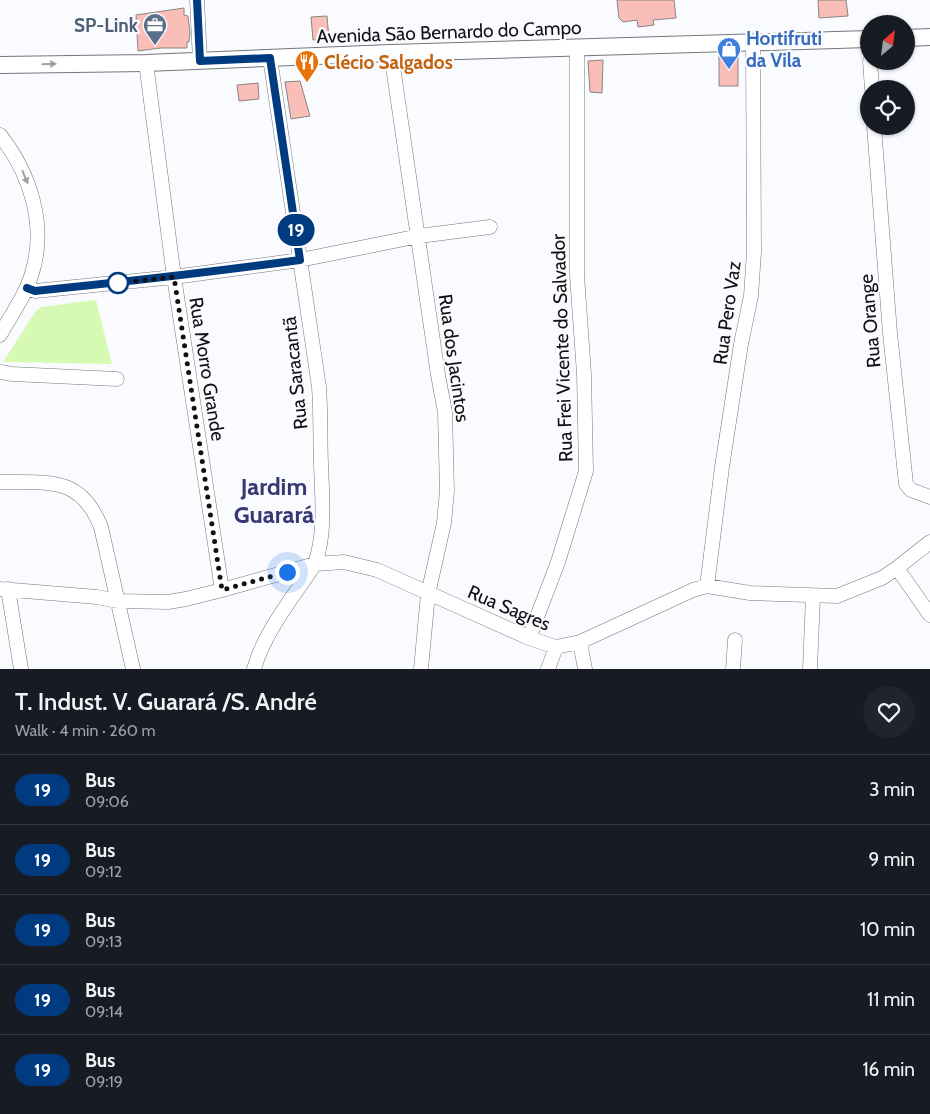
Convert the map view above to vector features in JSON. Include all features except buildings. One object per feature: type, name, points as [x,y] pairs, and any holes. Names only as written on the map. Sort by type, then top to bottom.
[{"type":"main road","points":[[915,38],[930,37]]},
{"type":"main road","name":"Avenida São Bernardo do Campo","points":[[0,65],[146,63],[577,47],[860,40]]},
{"type":"street","points":[[197,0],[200,61]]},
{"type":"street","name":"Rua Pero Vaz","points":[[707,586],[722,467],[751,296],[754,252],[753,43]]},
{"type":"street","name":"Rua Frei Vicente do Salvador","points":[[529,638],[558,562],[586,471],[584,374],[577,275],[577,47]]},
{"type":"street","name":"Rua dos Jacintos","points":[[391,53],[445,412],[447,457],[444,523],[428,594],[421,669]]},
{"type":"street","name":"Rua Saracantã","points":[[254,669],[270,631],[315,564],[322,531],[319,387],[270,58]]},
{"type":"street","name":"Rua Morro Grande","points":[[146,63],[174,277],[222,590]]},
{"type":"street","points":[[0,135],[21,167],[29,187],[37,229],[33,272],[27,288],[0,335]]},
{"type":"street","name":"Rua Orange","points":[[875,135],[890,333],[906,484],[911,490],[930,497]]},
{"type":"street","points":[[27,288],[35,291],[174,277],[300,260],[419,236],[490,227]]},
{"type":"street","points":[[0,372],[116,379]]},
{"type":"street","points":[[0,482],[49,483],[72,490],[82,496],[91,506],[100,527],[133,669]]},
{"type":"street","name":"Rua Sagres","points":[[4,589],[97,597],[118,601],[168,602],[186,600],[315,564],[344,562],[377,570],[428,594],[556,648],[580,642],[693,590],[707,586],[750,592],[838,596],[882,578],[930,542]]},
{"type":"street","points":[[897,568],[930,615]]},
{"type":"street","points":[[4,589],[21,669]]},
{"type":"street","points":[[810,669],[813,596]]},
{"type":"street","points":[[733,669],[735,640]]},
{"type":"street","points":[[580,642],[585,669]]},
{"type":"street","points":[[548,669],[556,648]]},
{"type":"green space","points":[[96,300],[112,364],[3,362],[35,312],[41,307]]},
{"type":"bus line","name":"19","points":[[27,288],[35,291],[90,286],[300,260],[270,58],[200,61],[197,0]]},
{"type":"place","name":"SP-Link","points":[[155,46]]},
{"type":"place","name":"Hortifruti da Vila","points":[[729,70]]},
{"type":"place","name":"Clécio Salgados","points":[[307,83]]},
{"type":"district","name":"Jardim Guarará","points":[[274,500]]},
{"type":"route","points":[[118,283],[174,277],[222,590],[287,572]]}]
